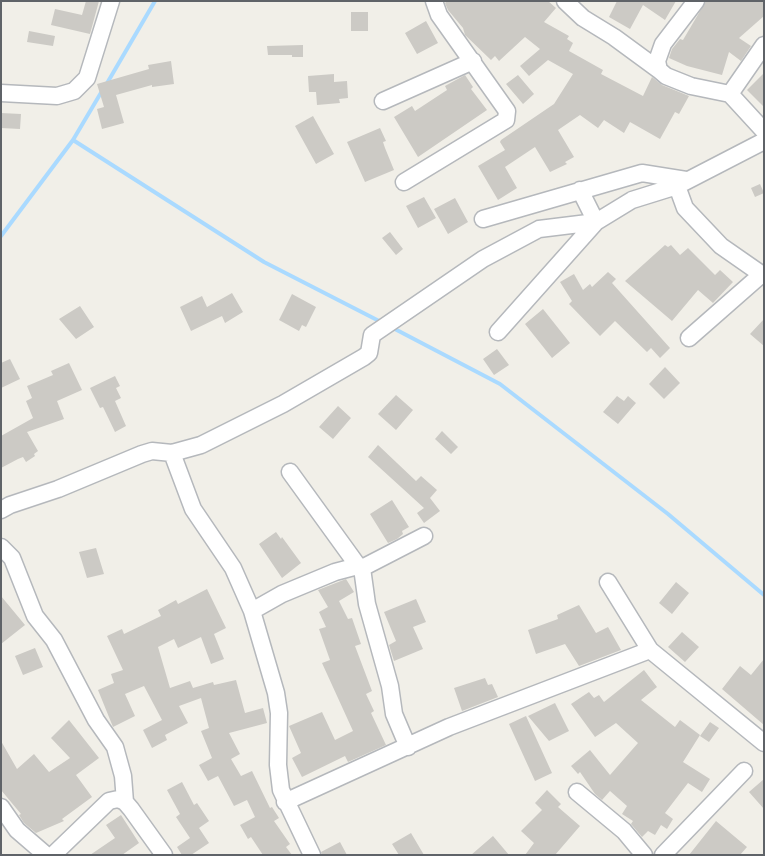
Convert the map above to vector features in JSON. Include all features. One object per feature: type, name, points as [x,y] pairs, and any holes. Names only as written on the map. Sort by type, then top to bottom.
[{"type":"street","points":[[1,93],[57,96],[74,91],[87,78],[111,1]]},
{"type":"street","points":[[404,182],[506,120],[506,111],[473,61],[439,15],[434,1]]},
{"type":"street","points":[[565,1],[583,18],[614,37],[666,76],[690,86],[730,94],[764,131]]},
{"type":"street","points":[[659,70],[657,61],[663,44],[696,1]]},
{"type":"street","points":[[730,94],[764,45]]},
{"type":"street","points":[[383,101],[473,61]]},
{"type":"street","points":[[498,332],[596,222],[632,200],[682,183],[764,141]]},
{"type":"street","points":[[483,219],[642,173],[682,183]]},
{"type":"street","points":[[682,183],[686,208],[721,246],[763,275],[689,338]]},
{"type":"street","points":[[580,190],[596,222]]},
{"type":"street","points":[[1,510],[116,466],[142,454],[152,451],[172,452],[201,444],[283,404],[364,357],[369,353],[372,335],[483,258],[539,229],[596,222]]},
{"type":"street","points":[[172,452],[193,509],[233,568],[252,611],[276,693],[279,713],[278,765],[281,790],[285,802],[312,855]]},
{"type":"street","points":[[290,472],[360,567],[367,604],[390,686],[394,714],[408,748]]},
{"type":"street","points":[[252,611],[282,594],[317,579],[360,567],[424,536]]},
{"type":"street","points":[[1,547],[12,558],[34,616],[54,640],[96,720],[115,747],[123,776],[125,802]]},
{"type":"street","points":[[608,582],[650,650],[764,743]]},
{"type":"street","points":[[285,802],[313,787],[408,748],[449,727],[650,650]]},
{"type":"street","points":[[663,855],[744,771]]},
{"type":"street","points":[[577,792],[624,831],[644,855]]},
{"type":"street","points":[[53,855],[110,801],[118,799],[125,802],[164,855]]},
{"type":"street","points":[[1,807],[17,830],[46,855]]},
{"type":"building","points":[[86,1],[99,1],[90,34],[51,25],[55,9],[82,15]]},
{"type":"building","points":[[447,1],[548,1],[556,8],[544,22],[569,36],[567,39],[573,43],[569,51],[603,70],[601,74],[643,96],[652,77],[662,85],[689,96],[679,114],[675,112],[660,139],[630,122],[624,133],[604,120],[598,128],[580,115],[558,130],[574,157],[565,162],[567,164],[550,172],[535,147],[505,167],[517,188],[498,200],[478,166],[505,150],[500,142],[501,140],[554,104],[573,74],[548,60],[529,76],[520,66],[540,49],[525,37],[499,61],[495,56],[491,60],[465,35],[463,28],[448,10],[445,3]]},
{"type":"building","points":[[617,1],[676,1],[665,20],[643,5],[630,29],[609,17]]},
{"type":"building","points":[[706,1],[764,1],[764,16],[739,38],[751,46],[741,61],[729,52],[722,75],[687,66],[669,58],[672,49],[680,39],[683,40]]},
{"type":"building","points":[[351,12],[368,12],[368,31],[351,31]]},
{"type":"building","points":[[426,21],[438,43],[417,54],[405,33]]},
{"type":"building","points":[[29,31],[55,36],[53,46],[27,42]]},
{"type":"building","points":[[303,45],[303,57],[268,55],[267,46]]},
{"type":"building","points":[[171,61],[174,84],[152,87],[152,85],[116,95],[124,123],[102,129],[97,109],[104,107],[97,84],[149,69],[148,65]]},
{"type":"building","points":[[764,73],[764,107],[747,90]]},
{"type":"building","points":[[334,74],[334,82],[347,81],[348,98],[339,99],[340,103],[317,105],[316,92],[309,92],[308,76]]},
{"type":"building","points":[[465,75],[473,87],[471,89],[487,110],[418,157],[394,117],[412,106],[415,111],[447,90],[445,86]]},
{"type":"building","points":[[518,75],[534,94],[523,104],[506,84]]},
{"type":"building","points":[[1,113],[21,114],[20,129],[1,128]]},
{"type":"building","points":[[313,116],[334,154],[316,164],[295,126]]},
{"type":"building","points":[[380,128],[386,141],[383,142],[394,170],[365,182],[347,142]]},
{"type":"building","points":[[760,184],[764,193],[755,197],[751,188]]},
{"type":"building","points":[[424,197],[436,218],[418,228],[406,206]]},
{"type":"building","points":[[455,198],[468,222],[448,234],[434,209]]},
{"type":"building","points":[[390,232],[403,249],[396,255],[382,238]]},
{"type":"building","points":[[665,245],[668,247],[671,245],[680,255],[688,248],[715,275],[720,270],[733,282],[713,303],[698,290],[672,321],[625,281]]},
{"type":"building","points":[[608,272],[616,279],[612,283],[670,348],[660,358],[651,348],[647,352],[615,321],[600,336],[569,304],[572,301],[560,282],[574,274],[583,290],[590,284],[592,287]]},
{"type":"building","points":[[232,293],[243,312],[225,323],[222,316],[191,331],[180,307],[202,296],[207,307]]},
{"type":"building","points":[[292,294],[316,307],[306,327],[302,325],[299,331],[279,320]]},
{"type":"building","points":[[80,306],[94,327],[76,339],[59,319]]},
{"type":"building","points":[[543,309],[570,343],[552,358],[525,324]]},
{"type":"building","points":[[764,319],[764,346],[750,334]]},
{"type":"building","points":[[497,349],[509,365],[494,375],[483,359]]},
{"type":"building","points":[[10,359],[20,379],[1,388],[1,363]]},
{"type":"building","points":[[69,363],[82,390],[57,401],[64,419],[27,432],[38,451],[34,454],[35,456],[26,462],[23,457],[1,468],[1,436],[33,418],[26,401],[32,398],[27,386],[53,375],[51,371]]},
{"type":"building","points":[[665,367],[680,383],[664,399],[649,384]]},
{"type":"building","points":[[115,376],[120,386],[116,388],[121,398],[115,401],[126,426],[115,432],[103,407],[100,408],[90,388]]},
{"type":"building","points":[[396,395],[413,410],[396,430],[378,414]]},
{"type":"building","points":[[617,396],[624,401],[628,396],[636,403],[618,424],[603,412]]},
{"type":"building","points":[[338,406],[351,418],[333,439],[319,427]]},
{"type":"building","points":[[442,431],[458,447],[451,454],[435,439]]},
{"type":"building","points":[[378,445],[416,481],[421,476],[437,490],[430,498],[440,511],[424,523],[417,513],[424,508],[368,457]]},
{"type":"building","points":[[392,500],[409,527],[402,531],[403,534],[397,539],[388,543],[370,514]]},
{"type":"building","points":[[276,532],[281,539],[282,537],[301,563],[282,578],[259,544]]},
{"type":"building","points":[[96,548],[104,574],[87,578],[79,552]]},
{"type":"building","points":[[346,579],[354,592],[339,601],[348,619],[352,618],[361,644],[355,646],[372,691],[366,694],[374,711],[371,713],[386,745],[348,762],[345,756],[302,777],[292,758],[301,753],[289,726],[322,712],[335,740],[353,731],[322,663],[330,660],[319,629],[326,627],[319,612],[328,607],[318,590]]},
{"type":"building","points":[[676,582],[689,593],[672,614],[659,603]]},
{"type":"building","points":[[207,589],[226,628],[214,634],[224,659],[211,664],[201,637],[178,648],[174,639],[158,647],[170,688],[190,681],[193,688],[213,682],[214,685],[236,680],[245,713],[263,708],[267,723],[229,733],[240,754],[231,759],[241,776],[252,771],[270,808],[272,807],[279,818],[274,821],[290,844],[286,847],[292,855],[263,855],[251,837],[248,839],[240,825],[255,817],[247,800],[234,806],[218,776],[208,781],[199,765],[212,758],[201,731],[209,728],[201,698],[179,706],[188,723],[165,735],[167,740],[152,748],[143,730],[162,720],[144,686],[125,694],[135,716],[113,727],[98,690],[114,683],[111,674],[123,670],[107,636],[122,629],[124,634],[161,616],[158,610],[176,600],[178,604]]},
{"type":"building","points":[[1,596],[25,625],[1,644]]},
{"type":"building","points":[[416,599],[426,622],[413,627],[423,649],[394,661],[389,645],[396,641],[384,612]]},
{"type":"building","points":[[579,605],[596,633],[608,627],[621,650],[579,666],[565,644],[536,654],[528,630],[558,619],[557,615]]},
{"type":"building","points":[[682,632],[699,647],[685,662],[668,647]]},
{"type":"building","points":[[35,648],[43,667],[23,675],[15,656]]},
{"type":"building","points":[[764,659],[764,725],[722,689],[740,666],[751,675]]},
{"type":"building","points":[[644,670],[657,687],[641,700],[675,727],[680,720],[700,735],[683,762],[710,779],[702,792],[688,783],[665,813],[673,819],[667,829],[661,825],[655,835],[648,831],[642,837],[631,824],[633,821],[622,814],[627,806],[610,791],[602,800],[595,794],[580,772],[578,774],[571,766],[590,750],[610,775],[638,743],[616,723],[595,737],[571,704],[589,692],[594,698],[599,695],[604,702]]},
{"type":"building","points":[[485,678],[488,685],[492,684],[498,697],[462,711],[454,688]]},
{"type":"building","points":[[555,703],[569,731],[549,741],[528,716]]},
{"type":"building","points":[[526,716],[552,773],[535,781],[509,724]]},
{"type":"building","points":[[69,720],[99,758],[76,775],[92,797],[62,819],[64,821],[36,833],[24,823],[19,815],[21,814],[1,790],[1,741],[17,769],[34,754],[49,772],[70,758],[51,738]]},
{"type":"building","points":[[710,722],[719,728],[709,742],[700,736]]},
{"type":"building","points":[[764,779],[764,809],[749,792]]},
{"type":"building","points":[[182,782],[194,805],[197,803],[209,821],[199,828],[209,843],[191,855],[182,855],[177,847],[190,838],[176,817],[180,814],[167,790]]},
{"type":"building","points":[[547,790],[561,804],[558,807],[580,826],[555,855],[525,855],[534,843],[521,831],[542,810],[535,803]]},
{"type":"building","points":[[121,815],[139,843],[122,855],[90,855],[115,838],[106,825]]},
{"type":"building","points":[[716,821],[747,847],[740,855],[689,855]]},
{"type":"building","points":[[411,833],[424,855],[399,855],[392,844]]},
{"type":"building","points":[[493,836],[509,855],[471,855]]},
{"type":"building","points":[[340,842],[347,855],[322,855],[321,852]]},
{"type":"waterway","points":[[106,85],[155,1]]},
{"type":"waterway","points":[[1,236],[73,140],[102,91]]},
{"type":"waterway","points":[[73,140],[264,262],[383,323]]},
{"type":"waterway","points":[[391,327],[500,384],[668,514],[764,595]]}]
